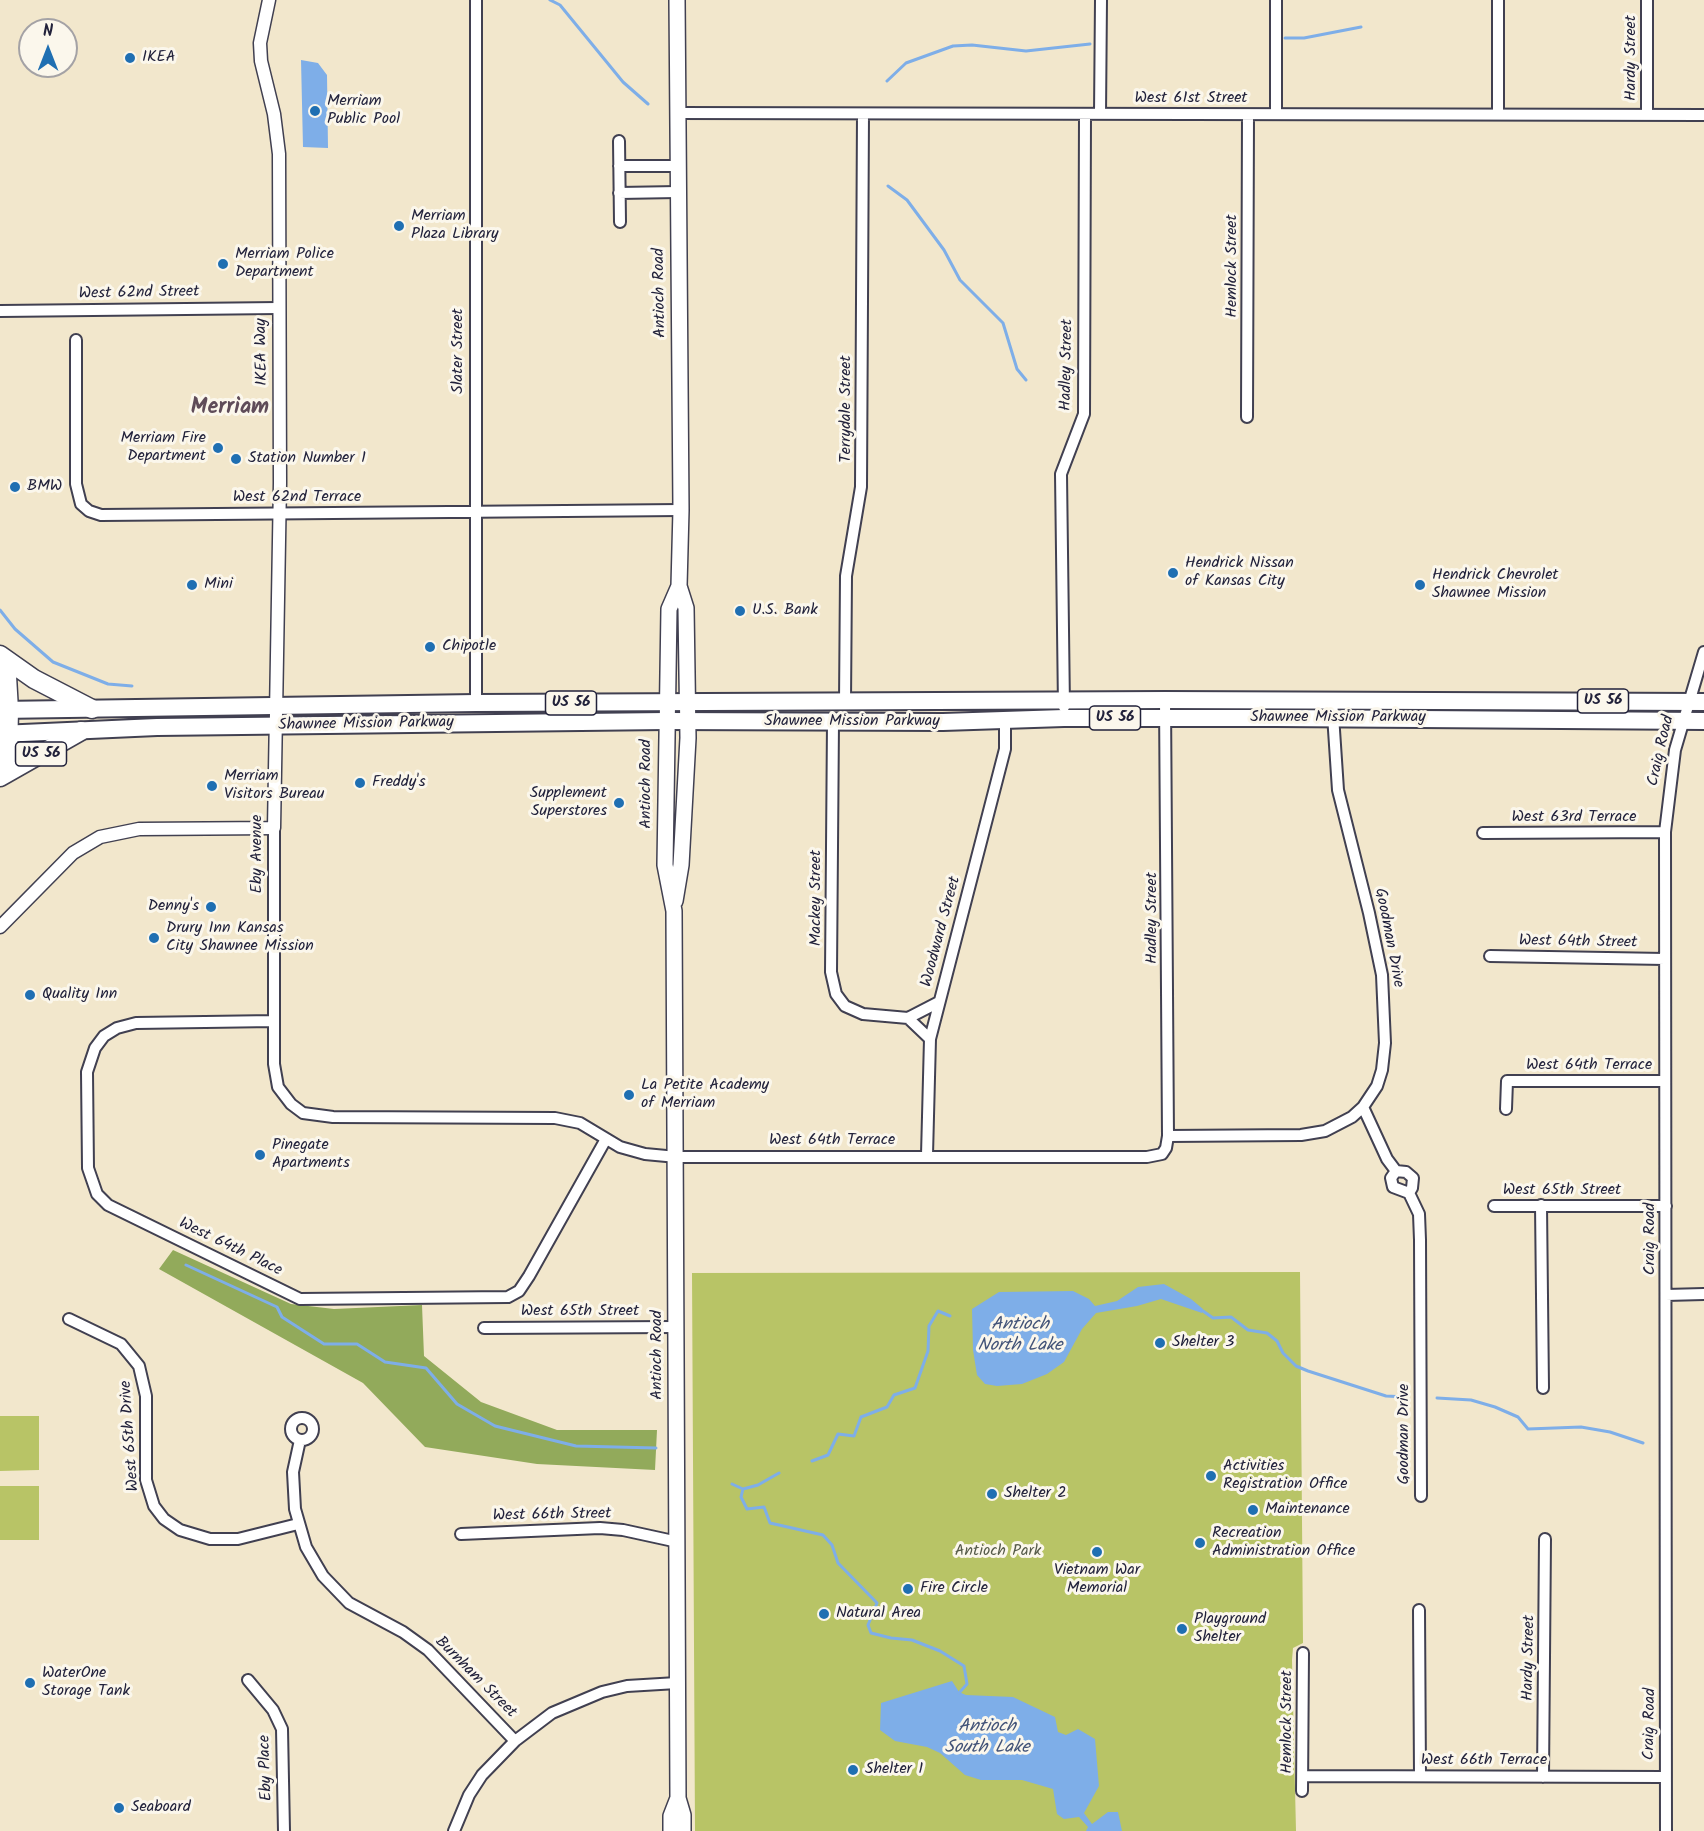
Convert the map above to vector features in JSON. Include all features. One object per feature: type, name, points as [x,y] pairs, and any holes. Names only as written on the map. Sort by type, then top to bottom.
[{"type":"highway","points":[[0,655],[34,679],[92,709]]},
{"type":"highway","points":[[0,660],[7,676],[4,734],[8,755],[0,775]]},
{"type":"highway","name":"Shawnee Mission Parkway","points":[[4,710],[476,703],[1165,699],[1697,702]]},
{"type":"highway","points":[[412,725],[468,710],[476,703]]},
{"type":"highway","name":"Shawnee Mission Parkway","points":[[4,734],[157,727],[666,721],[1332,718],[1704,721]]},
{"type":"highway","name":"US 56","points":[[0,775],[81,731]]},
{"type":"main road","name":"Antioch Road","points":[[677,0],[681,510],[679,586],[686,608],[688,721],[681,865],[674,911],[677,1157],[678,1798],[683,1815],[683,1831]]},
{"type":"main road","name":"Antioch Road","points":[[674,911],[665,866],[666,702],[669,609],[679,586]]},
{"type":"main road","name":"Antioch Road","points":[[671,1831],[671,1816],[678,1798]]},
{"type":"street","name":"IKEA Way","points":[[269,0],[260,43],[262,68],[274,114],[279,154],[277,707]]},
{"type":"street","name":"Slater Street","points":[[476,0],[474,512],[476,703]]},
{"type":"street","points":[[1101,0],[1101,114]]},
{"type":"street","points":[[1275,0],[1276,114]]},
{"type":"street","points":[[1498,0],[1498,114]]},
{"type":"street","name":"Hardy Street","points":[[1647,0],[1647,115]]},
{"type":"street","name":"West 61st Street","points":[[677,114],[1704,115]]},
{"type":"street","name":"Terrydale Street","points":[[845,702],[846,576],[861,487],[863,114]]},
{"type":"street","name":"Hadley Street","points":[[1064,718],[1061,474],[1084,414],[1084,115]]},
{"type":"street","name":"Hemlock Street","points":[[1247,417],[1248,115]]},
{"type":"street","points":[[619,141],[620,222]]},
{"type":"street","points":[[619,166],[678,166]]},
{"type":"street","points":[[619,193],[678,192]]},
{"type":"street","name":"West 62nd Street","points":[[0,311],[279,308]]},
{"type":"street","name":"West 62nd Terrace","points":[[76,340],[76,484],[81,504],[89,512],[101,515],[681,510]]},
{"type":"street","name":"Craig Road","points":[[1666,1831],[1664,1777],[1665,832],[1670,776],[1683,721],[1697,702],[1704,652]]},
{"type":"street","name":"Hadley Street","points":[[1165,699],[1168,1136]]},
{"type":"street","name":"Goodman Drive","points":[[1332,700],[1338,790],[1377,944],[1385,1004],[1382,1070],[1377,1086],[1363,1107],[1387,1159],[1396,1171],[1406,1172],[1413,1178],[1412,1188],[1408,1192]]},
{"type":"street","name":"Eby Avenue","points":[[277,707],[274,828],[274,1021],[278,1087],[291,1104]]},
{"type":"street","name":"Woodward Street","points":[[927,1155],[930,1039],[1005,749],[1005,720]]},
{"type":"street","name":"Mackey Street","points":[[832,722],[833,985],[836,994],[845,1005],[854,1011],[908,1018]]},
{"type":"street","points":[[0,927],[73,854],[100,837],[139,829],[274,828]]},
{"type":"street","name":"West 63rd Terrace","points":[[1483,833],[1665,832]]},
{"type":"street","name":"West 64th Street","points":[[1490,956],[1665,959]]},
{"type":"street","points":[[930,1039],[908,1018],[939,1002]]},
{"type":"street","name":"West 64th Place","points":[[274,1021],[136,1023],[117,1028],[104,1036],[95,1048],[87,1072],[88,1168],[97,1194],[108,1205],[300,1299],[508,1298],[519,1291],[529,1276],[606,1139]]},
{"type":"street","name":"West 64th Terrace","points":[[1506,1109],[1507,1081],[1664,1081]]},
{"type":"street","name":"West 64th Terrace","points":[[291,1104],[303,1113],[333,1117],[555,1118],[580,1123],[606,1139],[645,1154],[677,1157],[927,1155],[1147,1157],[1162,1154],[1167,1148],[1168,1136]]},
{"type":"street","points":[[1168,1136],[1314,1134],[1336,1127],[1363,1107]]},
{"type":"street","name":"Goodman Drive","points":[[1396,1171],[1391,1178],[1393,1187],[1408,1192],[1419,1214],[1420,1496]]},
{"type":"street","points":[[1541,1205],[1543,1388]]},
{"type":"street","name":"West 65th Street","points":[[1494,1206],[1666,1206]]},
{"type":"street","points":[[1666,1295],[1704,1294]]},
{"type":"street","name":"West 65th Drive","points":[[69,1319],[121,1344],[139,1366],[145,1389],[146,1480],[154,1506],[164,1519],[180,1530],[210,1539],[238,1539],[298,1524]]},
{"type":"street","name":"West 65th Street","points":[[484,1328],[676,1327]]},
{"type":"street","name":"Burnham Street","points":[[300,1440],[293,1472],[298,1524],[311,1557],[334,1589],[357,1608],[403,1632],[428,1650],[515,1741]]},
{"type":"street","name":"West 66th Street","points":[[461,1534],[600,1528],[623,1530],[678,1542]]},
{"type":"street","name":"Hardy Street","points":[[1543,1777],[1545,1539]]},
{"type":"street","points":[[1419,1610],[1420,1776]]},
{"type":"street","name":"Hemlock Street","points":[[1302,1791],[1303,1653]]},
{"type":"street","name":"Eby Place","points":[[248,1680],[273,1710],[282,1729],[284,1831]]},
{"type":"street","points":[[454,1831],[469,1796],[482,1775],[515,1741],[552,1713],[584,1698],[627,1686],[677,1683]]},
{"type":"street","name":"West 66th Terrace","points":[[1303,1776],[1664,1777]]},
{"type":"green space","points":[[173,1250],[291,1304],[334,1309],[422,1305],[424,1356],[481,1402],[557,1430],[657,1430],[655,1470],[537,1464],[425,1447],[363,1383],[159,1269]]},
{"type":"green space","name":"Antioch Park","points":[[1300,1272],[1303,1643],[1293,1648],[1292,1660],[1296,1831],[695,1831],[692,1273]]},
{"type":"green space","points":[[0,1416],[39,1416],[39,1470],[0,1471]]},
{"type":"green space","points":[[0,1486],[39,1486],[39,1540],[0,1540]]},
{"type":"water","name":"Merriam Public Pool","points":[[301,60],[318,63],[327,75],[328,148],[303,147]]},
{"type":"water","name":"Antioch North Lake","points":[[1164,1284],[1191,1299],[1203,1309],[1202,1313],[1161,1299],[1096,1313],[1082,1329],[1064,1362],[1047,1374],[1022,1384],[997,1386],[985,1384],[977,1375],[973,1350],[972,1309],[999,1292],[1073,1291],[1089,1299],[1095,1306],[1117,1301],[1138,1287]]},
{"type":"water","name":"Antioch South Lake","points":[[952,1681],[959,1692],[966,1695],[1013,1697],[1055,1717],[1058,1732],[1066,1735],[1078,1729],[1095,1739],[1099,1786],[1084,1813],[1092,1824],[1108,1812],[1118,1812],[1122,1831],[1086,1831],[1088,1827],[1079,1817],[1064,1819],[1057,1814],[1053,1789],[1022,1780],[981,1780],[965,1775],[940,1753],[927,1747],[895,1741],[880,1730],[881,1703]]},
{"type":"waterway","points":[[550,0],[560,5],[623,82],[648,104]]},
{"type":"waterway","points":[[1285,38],[1304,38],[1361,27]]},
{"type":"waterway","points":[[887,81],[906,63],[953,46],[972,45],[1026,51],[1090,44]]},
{"type":"waterway","points":[[888,186],[907,200],[944,250],[960,280],[1003,323],[1017,369],[1026,380]]},
{"type":"waterway","points":[[0,610],[15,629],[53,662],[108,684],[132,686]]},
{"type":"waterway","points":[[186,1265],[277,1307],[282,1317],[324,1344],[357,1344],[385,1362],[426,1368],[457,1404],[495,1426],[576,1446],[656,1448]]},
{"type":"waterway","points":[[812,1461],[828,1455],[838,1434],[854,1436],[861,1417],[887,1407],[894,1395],[915,1388],[928,1351],[929,1326],[938,1311],[950,1316]]},
{"type":"waterway","points":[[1203,1311],[1213,1318],[1231,1317],[1248,1330],[1267,1333],[1277,1341],[1283,1353],[1296,1366],[1386,1396],[1407,1397]]},
{"type":"waterway","points":[[1437,1398],[1471,1400],[1495,1407],[1518,1417],[1528,1429],[1581,1427],[1610,1432],[1643,1443]]},
{"type":"waterway","points":[[732,1484],[743,1489],[758,1485],[779,1473]]},
{"type":"waterway","points":[[743,1489],[741,1497],[747,1509],[764,1507],[770,1523],[823,1535],[832,1545],[838,1563],[877,1603],[868,1625],[871,1633],[912,1640],[940,1651],[964,1666],[967,1684],[959,1693]]},
{"type":"place","name":"IKEA","points":[[130,58]]},
{"type":"place","name":"Merriam Public Pool","points":[[315,111]]},
{"type":"place","name":"Merriam Plaza Library","points":[[399,226]]},
{"type":"place","name":"Merriam Police Department","points":[[223,264]]},
{"type":"place","name":"Merriam Fire Department","points":[[218,448]]},
{"type":"place","name":"Station Number 1","points":[[236,459]]},
{"type":"place","name":"BMW","points":[[15,487]]},
{"type":"place","name":"Hendrick Nissan of Kansas City","points":[[1173,573]]},
{"type":"place","name":"Mini","points":[[192,585]]},
{"type":"place","name":"Hendrick Chevrolet Shawnee Mission","points":[[1420,585]]},
{"type":"place","name":"U.S. Bank","points":[[740,611]]},
{"type":"place","name":"Chipotle","points":[[430,647]]},
{"type":"place","name":"Freddy's","points":[[360,783]]},
{"type":"place","name":"Merriam Visitors Bureau","points":[[212,786]]},
{"type":"place","name":"Supplement Superstores","points":[[619,803]]},
{"type":"place","name":"Denny's","points":[[211,907]]},
{"type":"place","name":"Drury Inn Kansas City Shawnee Mission","points":[[154,938]]},
{"type":"place","name":"Quality Inn","points":[[30,995]]},
{"type":"place","name":"La Petite Academy of Merriam","points":[[629,1095]]},
{"type":"place","name":"Pinegate Apartments","points":[[260,1155]]},
{"type":"place","name":"Shelter 3","points":[[1160,1343]]},
{"type":"place","name":"Activities Registration Office","points":[[1211,1476]]},
{"type":"place","name":"Shelter 2","points":[[992,1494]]},
{"type":"place","name":"Maintenance","points":[[1253,1510]]},
{"type":"place","name":"Recreation Administration Office","points":[[1200,1543]]},
{"type":"place","name":"Vietnam War Memorial","points":[[1097,1552]]},
{"type":"place","name":"Fire Circle","points":[[908,1589]]},
{"type":"place","name":"Natural Area","points":[[824,1614]]},
{"type":"place","name":"Playground Shelter","points":[[1182,1629]]},
{"type":"place","name":"WaterOne Storage Tank","points":[[30,1683]]},
{"type":"place","name":"Shelter 1","points":[[853,1770]]},
{"type":"place","name":"Seaboard","points":[[119,1808]]},
{"type":"district","name":"Merriam","points":[[230,409]]}]
